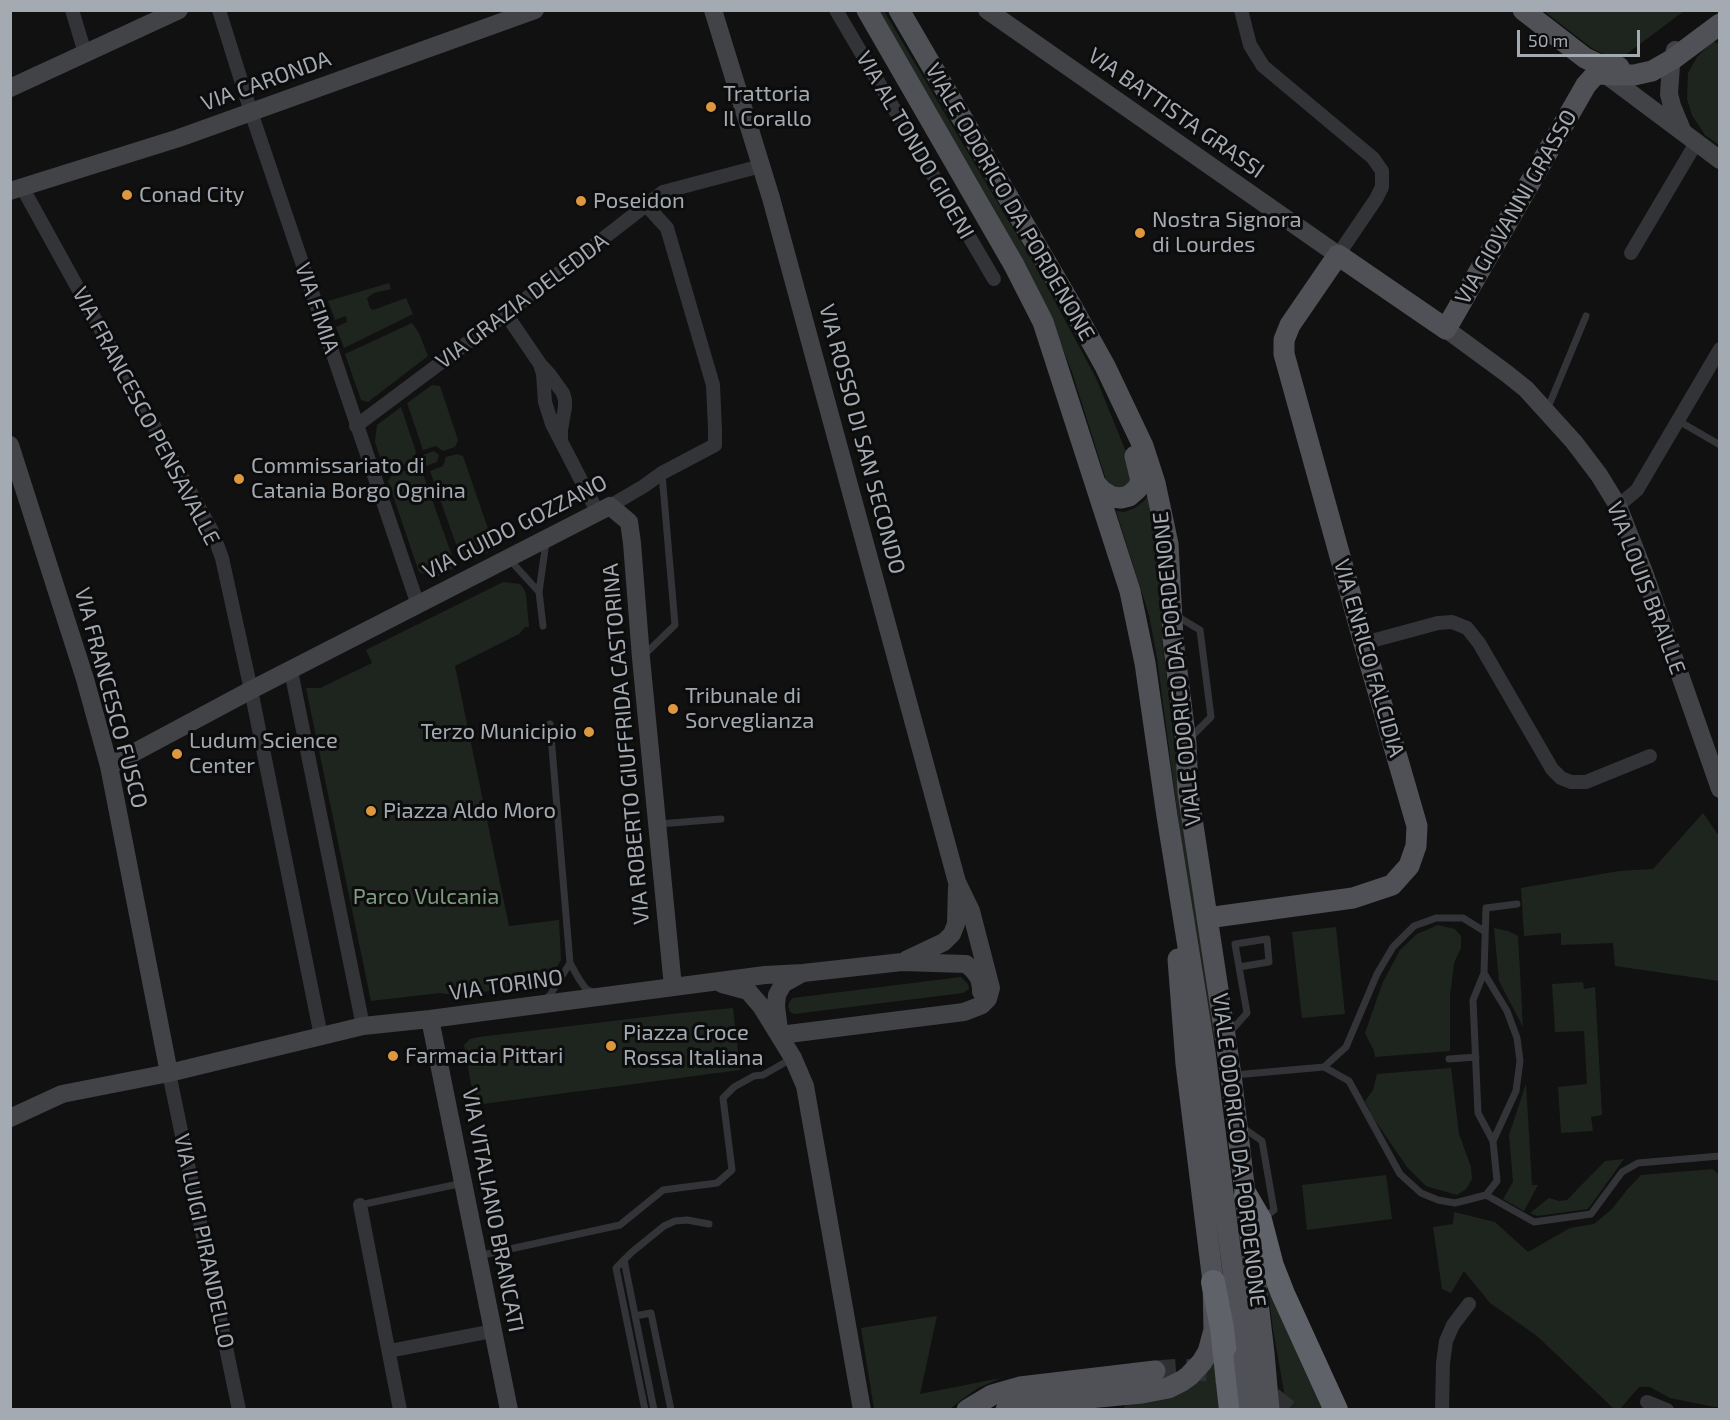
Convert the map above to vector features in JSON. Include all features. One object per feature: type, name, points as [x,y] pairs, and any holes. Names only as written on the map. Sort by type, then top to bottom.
[{"type":"highway","points":[[1246,1197],[1260,1220],[1272,1266],[1283,1294],[1336,1410]]},
{"type":"highway","points":[[1213,1282],[1222,1328],[1231,1410]]},
{"type":"main road","points":[[10,88],[179,10]]},
{"type":"main road","name":"VIA CARONDA","points":[[16,189],[179,138],[534,10]]},
{"type":"main road","name":"VIA ROSSO DI SAN SECONDO","points":[[713,10],[771,198],[957,882]]},
{"type":"main road","name":"VIALE ODORICO DA PORDENONE","points":[[867,10],[1014,266],[1043,322],[1130,591],[1145,663],[1167,816],[1254,1355]]},
{"type":"main road","name":"VIALE ODORICO DA PORDENONE","points":[[899,10],[1105,366],[1143,446],[1155,483],[1168,544],[1173,639],[1186,743],[1188,792],[1232,1075],[1246,1197],[1254,1355]]},
{"type":"main road","name":"VIA BATTISTA GRASSI","points":[[987,10],[1338,255]]},
{"type":"main road","points":[[1523,10],[1585,58],[1614,67],[1658,60],[1719,24]]},
{"type":"main road","points":[[1586,86],[1595,75],[1625,75],[1652,71],[1719,11]]},
{"type":"main road","points":[[1675,52],[1669,94],[1677,120],[1690,138]]},
{"type":"main road","points":[[1585,58],[1590,66],[1586,86]]},
{"type":"main road","points":[[1605,74],[1719,160]]},
{"type":"main road","name":"VIA GIOVANNI GRASSO","points":[[1446,329],[1586,86]]},
{"type":"main road","name":"VIA LOUIS BRAILLE","points":[[1338,255],[1506,372],[1547,410],[1599,475],[1618,506],[1653,598],[1719,789]]},
{"type":"main road","name":"VIA ENRICO FALCIDIA","points":[[1208,918],[1353,898],[1392,885],[1409,866],[1416,846],[1417,826],[1284,354],[1284,340],[1290,326],[1338,255]]},
{"type":"main road","points":[[1096,484],[1102,491],[1121,498],[1129,496],[1141,482],[1105,366]]},
{"type":"main road","name":"VIA FRANCESCO FUSCO","points":[[10,445],[85,679],[109,766],[169,1073]]},
{"type":"main road","name":"VIA GUIDO GOZZANO","points":[[109,766],[251,690],[604,510]]},
{"type":"main road","name":"VIA ROBERTO GIUFFRIDA CASTORINA","points":[[604,510],[629,522],[673,987]]},
{"type":"main road","points":[[1006,1410],[1034,1403],[1168,1388],[1182,1382],[1202,1362],[1211,1341],[1214,1318],[1213,1282],[1184,1045],[1167,816]]},
{"type":"main road","points":[[902,962],[944,942],[952,934],[956,924],[957,882]]},
{"type":"main road","points":[[780,1035],[952,1014],[972,1010],[982,1005],[988,999],[991,988],[971,911],[957,882]]},
{"type":"main road","name":"VIA TORINO","points":[[10,1118],[62,1094],[169,1073],[363,1026],[765,975],[902,962],[966,964],[979,978],[981,987],[978,1002],[972,1010]]},
{"type":"main road","points":[[780,1035],[776,1006],[777,995],[783,984],[803,973]]},
{"type":"main road","points":[[716,982],[748,991],[761,1006],[793,1058],[805,1086],[862,1410]]},
{"type":"main road","name":"VIA VITALIANO BRANCATI","points":[[430,1019],[509,1410]]},
{"type":"main road","points":[[1250,1410],[1254,1355]]},
{"type":"main road","points":[[1254,1355],[1269,1410]]},
{"type":"main road","points":[[1254,1355],[1276,1410]]},
{"type":"main road","points":[[968,1410],[992,1395],[1020,1387],[1155,1371]]},
{"type":"street","points":[[72,10],[85,53]]},
{"type":"street","name":"VIA FIMIA","points":[[219,10],[356,426],[418,605]]},
{"type":"street","name":"VIA AL TONDO GIOENI","points":[[836,10],[994,279]]},
{"type":"street","points":[[1241,10],[1250,45],[1263,66],[1373,158],[1382,171],[1382,187],[1376,199],[1338,255]]},
{"type":"street","points":[[1631,253],[1690,138]]},
{"type":"street","name":"VIA GRAZIA DELEDDA","points":[[356,426],[506,314],[663,192],[761,166]]},
{"type":"street","name":"VIA FRANCESCO PENSAVALLE","points":[[16,189],[212,531],[222,558],[321,1036]]},
{"type":"street","name":"VIA GUIDO GOZZANO","points":[[604,510],[644,486],[662,472],[715,445],[713,385],[667,228],[646,205]]},
{"type":"street","points":[[506,314],[540,364],[558,384],[565,400],[561,441]]},
{"type":"street","points":[[1618,506],[1637,490],[1719,349]]},
{"type":"street","points":[[540,364],[545,402],[552,424],[604,510]]},
{"type":"street","points":[[1364,643],[1438,623],[1452,622],[1467,628],[1479,643],[1552,769],[1561,778],[1571,782],[1586,782],[1650,756]]},
{"type":"street","points":[[291,671],[363,1026]]},
{"type":"street","name":"VIA LUIGI PIRANDELLO","points":[[169,1073],[239,1410]]},
{"type":"street","points":[[360,1205],[400,1410]]},
{"type":"street","points":[[1442,1410],[1446,1341],[1453,1325],[1469,1304]]},
{"type":"street","points":[[389,1351],[493,1331]]},
{"type":"street","points":[[1647,1402],[1667,1410]]},
{"type":"lane","points":[[1547,410],[1586,316]]},
{"type":"lane","points":[[1677,420],[1719,445]]},
{"type":"lane","points":[[641,658],[675,625],[662,472]]},
{"type":"lane","points":[[543,626],[540,592],[547,539]]},
{"type":"lane","points":[[509,559],[540,592]]},
{"type":"lane","points":[[1172,614],[1200,630],[1211,717],[1186,743]]},
{"type":"lane","points":[[550,724],[570,963],[586,989],[599,997]]},
{"type":"lane","points":[[657,824],[721,819]]},
{"type":"lane","points":[[1232,1075],[1324,1067],[1348,1081],[1400,1174],[1421,1193],[1438,1200],[1455,1203],[1486,1195],[1497,1182],[1493,1142],[1478,1113],[1473,1000],[1484,973],[1486,908],[1517,904]]},
{"type":"lane","points":[[1324,1067],[1346,1047],[1377,974],[1394,947],[1414,926],[1436,918],[1463,918],[1484,931]]},
{"type":"lane","points":[[1226,1036],[1247,1013],[1235,944],[1267,939],[1269,962],[1239,966]]},
{"type":"lane","points":[[540,1004],[550,995],[570,963]]},
{"type":"lane","points":[[1484,973],[1507,1011],[1517,1038],[1520,1061],[1516,1091],[1493,1142]]},
{"type":"lane","points":[[1449,1059],[1476,1057]]},
{"type":"lane","points":[[478,1256],[620,1225],[663,1190],[717,1183],[732,1170],[723,1098],[734,1087],[754,1076],[763,1075],[793,1058]]},
{"type":"lane","points":[[1237,1124],[1262,1141],[1274,1210],[1260,1220]]},
{"type":"lane","points":[[1486,1195],[1534,1222],[1591,1214],[1622,1172],[1638,1163],[1719,1156]]},
{"type":"lane","points":[[360,1205],[463,1183]]},
{"type":"lane","points":[[645,1410],[616,1268],[664,1226],[675,1221],[687,1220],[709,1224]]},
{"type":"lane","points":[[624,1260],[654,1410]]},
{"type":"lane","points":[[635,1316],[651,1313],[671,1410]]},
{"type":"green space","points":[[877,11],[884,11],[1043,279],[1096,378],[1133,469],[1133,479],[1121,491],[1107,483],[1072,372],[1029,271]]},
{"type":"green space","points":[[1544,11],[1684,11],[1624,56],[1606,55],[1593,49]]},
{"type":"green space","points":[[1713,41],[1719,44],[1719,145],[1705,135],[1692,115],[1687,99],[1688,73],[1697,57]]},
{"type":"green space","points":[[389,283],[391,289],[374,293],[367,298],[370,308],[373,310],[406,298],[413,314],[344,348],[336,327],[347,322],[346,316],[335,320],[328,301]]},
{"type":"green space","points":[[412,323],[419,333],[428,356],[368,402],[361,400],[345,354]]},
{"type":"green space","points":[[432,385],[440,386],[458,440],[455,447],[443,451],[436,446],[423,450],[407,403]]},
{"type":"green space","points":[[401,407],[416,452],[414,461],[390,469],[383,466],[375,442],[377,425]]},
{"type":"green space","points":[[434,451],[439,455],[437,462],[424,467],[418,464],[420,456]]},
{"type":"green space","points":[[457,454],[463,456],[495,549],[463,564],[430,471],[443,466],[446,457]]},
{"type":"green space","points":[[415,467],[423,474],[456,567],[435,578],[419,572],[388,481],[392,475]]},
{"type":"green space","points":[[1149,494],[1158,540],[1162,641],[1186,840],[1215,1040],[1211,1041],[1157,658],[1149,615],[1116,511],[1124,512],[1135,508]]},
{"type":"green space","name":"Parco Vulcania","points":[[503,582],[520,584],[524,589],[529,627],[525,627],[519,634],[455,666],[509,926],[559,920],[561,960],[549,979],[536,986],[371,1001],[306,688],[320,688],[372,663],[366,650]]},
{"type":"green space","points":[[1703,813],[1719,836],[1719,981],[1615,966],[1613,943],[1561,945],[1561,933],[1524,936],[1521,888],[1619,871],[1653,869]]},
{"type":"green space","points":[[1438,925],[1455,929],[1461,936],[1461,948],[1454,963],[1450,996],[1450,1051],[1375,1057],[1365,1033],[1383,982],[1400,950],[1417,934]]},
{"type":"green space","points":[[1336,927],[1345,1014],[1302,1018],[1292,932]]},
{"type":"green space","points":[[1494,928],[1518,936],[1523,1027],[1499,981]]},
{"type":"green space","points":[[961,977],[968,984],[969,989],[963,993],[794,1014],[790,1012],[788,1006],[793,998]]},
{"type":"green space","points":[[1583,982],[1584,989],[1595,987],[1602,1115],[1591,1117],[1593,1131],[1561,1133],[1558,1087],[1587,1084],[1584,1031],[1555,1032],[1552,984]]},
{"type":"green space","points":[[733,1008],[740,1070],[475,1105],[464,1045],[470,1039]]},
{"type":"green space","points":[[1451,1068],[1459,1134],[1471,1167],[1472,1179],[1466,1189],[1457,1195],[1426,1186],[1407,1167],[1372,1116],[1365,1101],[1373,1090],[1377,1074]]},
{"type":"green space","points":[[1526,1084],[1532,1185],[1538,1185],[1524,1211],[1503,1199],[1513,1182],[1509,1135]]},
{"type":"green space","points":[[1624,1159],[1588,1209],[1537,1216],[1530,1213],[1549,1198],[1559,1201],[1567,1200],[1605,1161]]},
{"type":"green space","points":[[1713,1169],[1720,1176],[1719,1407],[1670,1398],[1650,1387],[1639,1387],[1620,1409],[1614,1409],[1537,1336],[1490,1303],[1464,1271],[1451,1293],[1442,1289],[1433,1227],[1453,1224],[1454,1212],[1495,1222],[1528,1252],[1570,1228],[1594,1224],[1612,1209],[1641,1175]]},
{"type":"green space","points":[[1386,1175],[1392,1219],[1307,1230],[1302,1185]]},
{"type":"green space","points":[[1267,1282],[1327,1409],[1287,1409]]},
{"type":"green space","points":[[937,1316],[920,1394],[1001,1378],[978,1388],[950,1409],[874,1409],[861,1328]]},
{"type":"green space","points":[[1216,1355],[1225,1409],[1122,1409],[1128,1403]]},
{"type":"tunnel","points":[[1155,1371],[1181,1369],[1235,1376],[1259,1387],[1288,1410]]},
{"type":"place","name":"Trattoria Il Corallo","points":[[711,107]]},
{"type":"place","name":"Conad City","points":[[127,195]]},
{"type":"place","name":"Poseidon","points":[[581,201]]},
{"type":"place","name":"Nostra Signora di Lourdes","points":[[1140,233]]},
{"type":"place","name":"Commissariato di Catania Borgo Ognina","points":[[239,479]]},
{"type":"place","name":"Tribunale di Sorveglianza","points":[[673,709]]},
{"type":"place","name":"Terzo Municipio","points":[[589,732]]},
{"type":"place","name":"Ludum Science Center","points":[[177,754]]},
{"type":"place","name":"Piazza Aldo Moro","points":[[371,811]]},
{"type":"place","name":"Piazza Croce Rossa Italiana","points":[[611,1046]]},
{"type":"place","name":"Farmacia Pittari","points":[[393,1056]]}]
